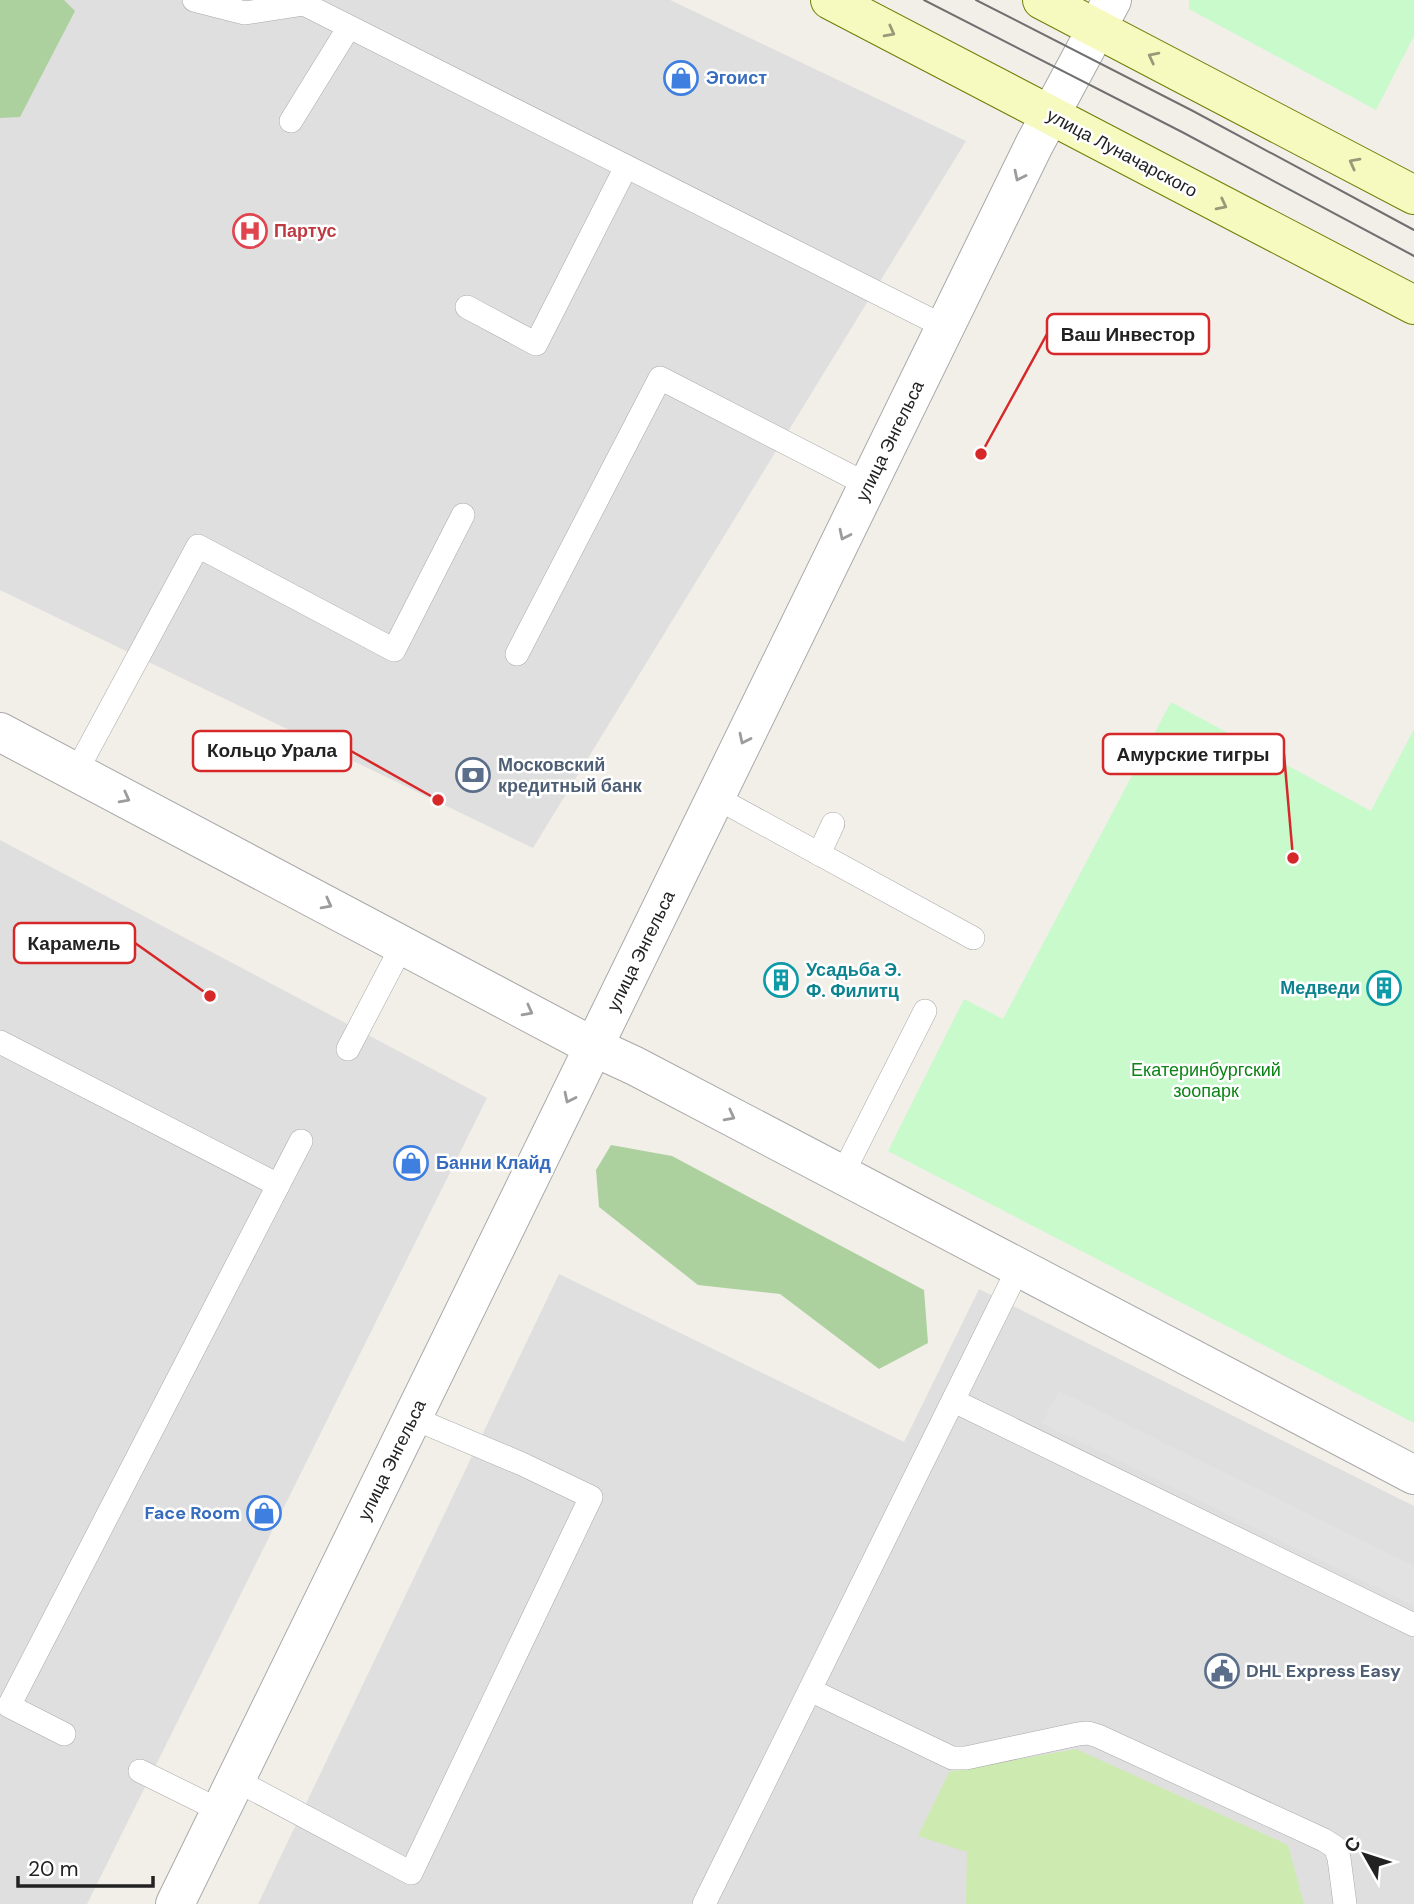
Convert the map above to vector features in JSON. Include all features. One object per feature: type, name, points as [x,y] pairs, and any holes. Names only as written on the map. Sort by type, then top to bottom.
[{"type":"main road","name":"улица Луначарского","points":[[830,0],[1414,305]]},
{"type":"main road","points":[[1042,0],[1104,14],[1414,195]]},
{"type":"street","name":"улица Энгельса","points":[[175,1904],[1049,115],[1104,14]]},
{"type":"street","points":[[0,732],[594,1047],[1414,1475]]},
{"type":"lane","points":[[194,0],[245,13],[304,4],[945,327]]},
{"type":"lane","points":[[291,121],[349,27]]},
{"type":"lane","points":[[467,307],[536,344],[626,167]]},
{"type":"lane","points":[[517,654],[660,378],[868,485]]},
{"type":"lane","points":[[76,772],[198,546],[394,650],[463,515]]},
{"type":"lane","points":[[715,797],[973,937]]},
{"type":"lane","points":[[819,854],[832,824]]},
{"type":"lane","points":[[348,1049],[403,944]]},
{"type":"lane","points":[[842,1175],[925,1011]]},
{"type":"lane","points":[[0,1042],[278,1185]]},
{"type":"lane","points":[[64,1734],[9,1706],[301,1140]]},
{"type":"lane","points":[[704,1904],[1019,1267]]},
{"type":"lane","points":[[954,1401],[1414,1625]]},
{"type":"lane","points":[[140,1771],[229,1795],[411,1873],[591,1497],[522,1464],[413,1418]]},
{"type":"lane","points":[[810,1690],[952,1758],[966,1758],[1078,1734],[1098,1736],[1335,1847],[1345,1904]]},
{"type":"shaded area","points":[[0,0],[670,0],[966,141],[533,848],[0,590]]},
{"type":"shaded area","points":[[0,840],[487,1098],[87,1904],[0,1904]]},
{"type":"shaded area","points":[[559,1274],[904,1442],[979,1289],[1414,1506],[1414,1904],[258,1904]]},
{"type":"shaded area","points":[[1059,1391],[1414,1566],[1414,1606],[1042,1423]]},
{"type":"green space","points":[[0,0],[64,0],[75,11],[20,117],[0,118]]},
{"type":"green space","points":[[1189,0],[1414,0],[1414,36],[1376,110],[1189,9]]},
{"type":"green space","name":"Екатеринбургский зоопарк","points":[[1171,702],[1371,811],[1414,729],[1414,1423],[888,1151],[964,999],[1003,1019]]},
{"type":"green space","points":[[611,1145],[672,1156],[924,1290],[928,1343],[879,1369],[780,1294],[698,1285],[599,1207],[596,1170]]},
{"type":"green space","points":[[1076,1749],[1288,1845],[1304,1904],[966,1904],[967,1852],[918,1836],[949,1772]]},
{"type":"tram line","points":[[924,0],[1182,132],[1414,256]]},
{"type":"tram line","points":[[976,0],[1193,111],[1414,230]]},
{"type":"place","name":"Эгоист","points":[[681,78]]},
{"type":"place","name":"Партус","points":[[250,231]]},
{"type":"place","name":"Ваш Инвестор","points":[[981,454]]},
{"type":"place","name":"Московский кредитный банк","points":[[473,775]]},
{"type":"place","name":"Кольцо Урала","points":[[438,800]]},
{"type":"place","name":"Амурские тигры","points":[[1293,858]]},
{"type":"place","name":"Усадьба Э. Ф. Филитц","points":[[781,980]]},
{"type":"place","name":"Медведи","points":[[1384,988]]},
{"type":"place","name":"Карамель","points":[[210,996]]},
{"type":"place","name":"Банни Клайд","points":[[411,1163]]},
{"type":"place","name":"Face Room","points":[[264,1513]]},
{"type":"place","name":"DHL Express Easy","points":[[1222,1671]]}]
